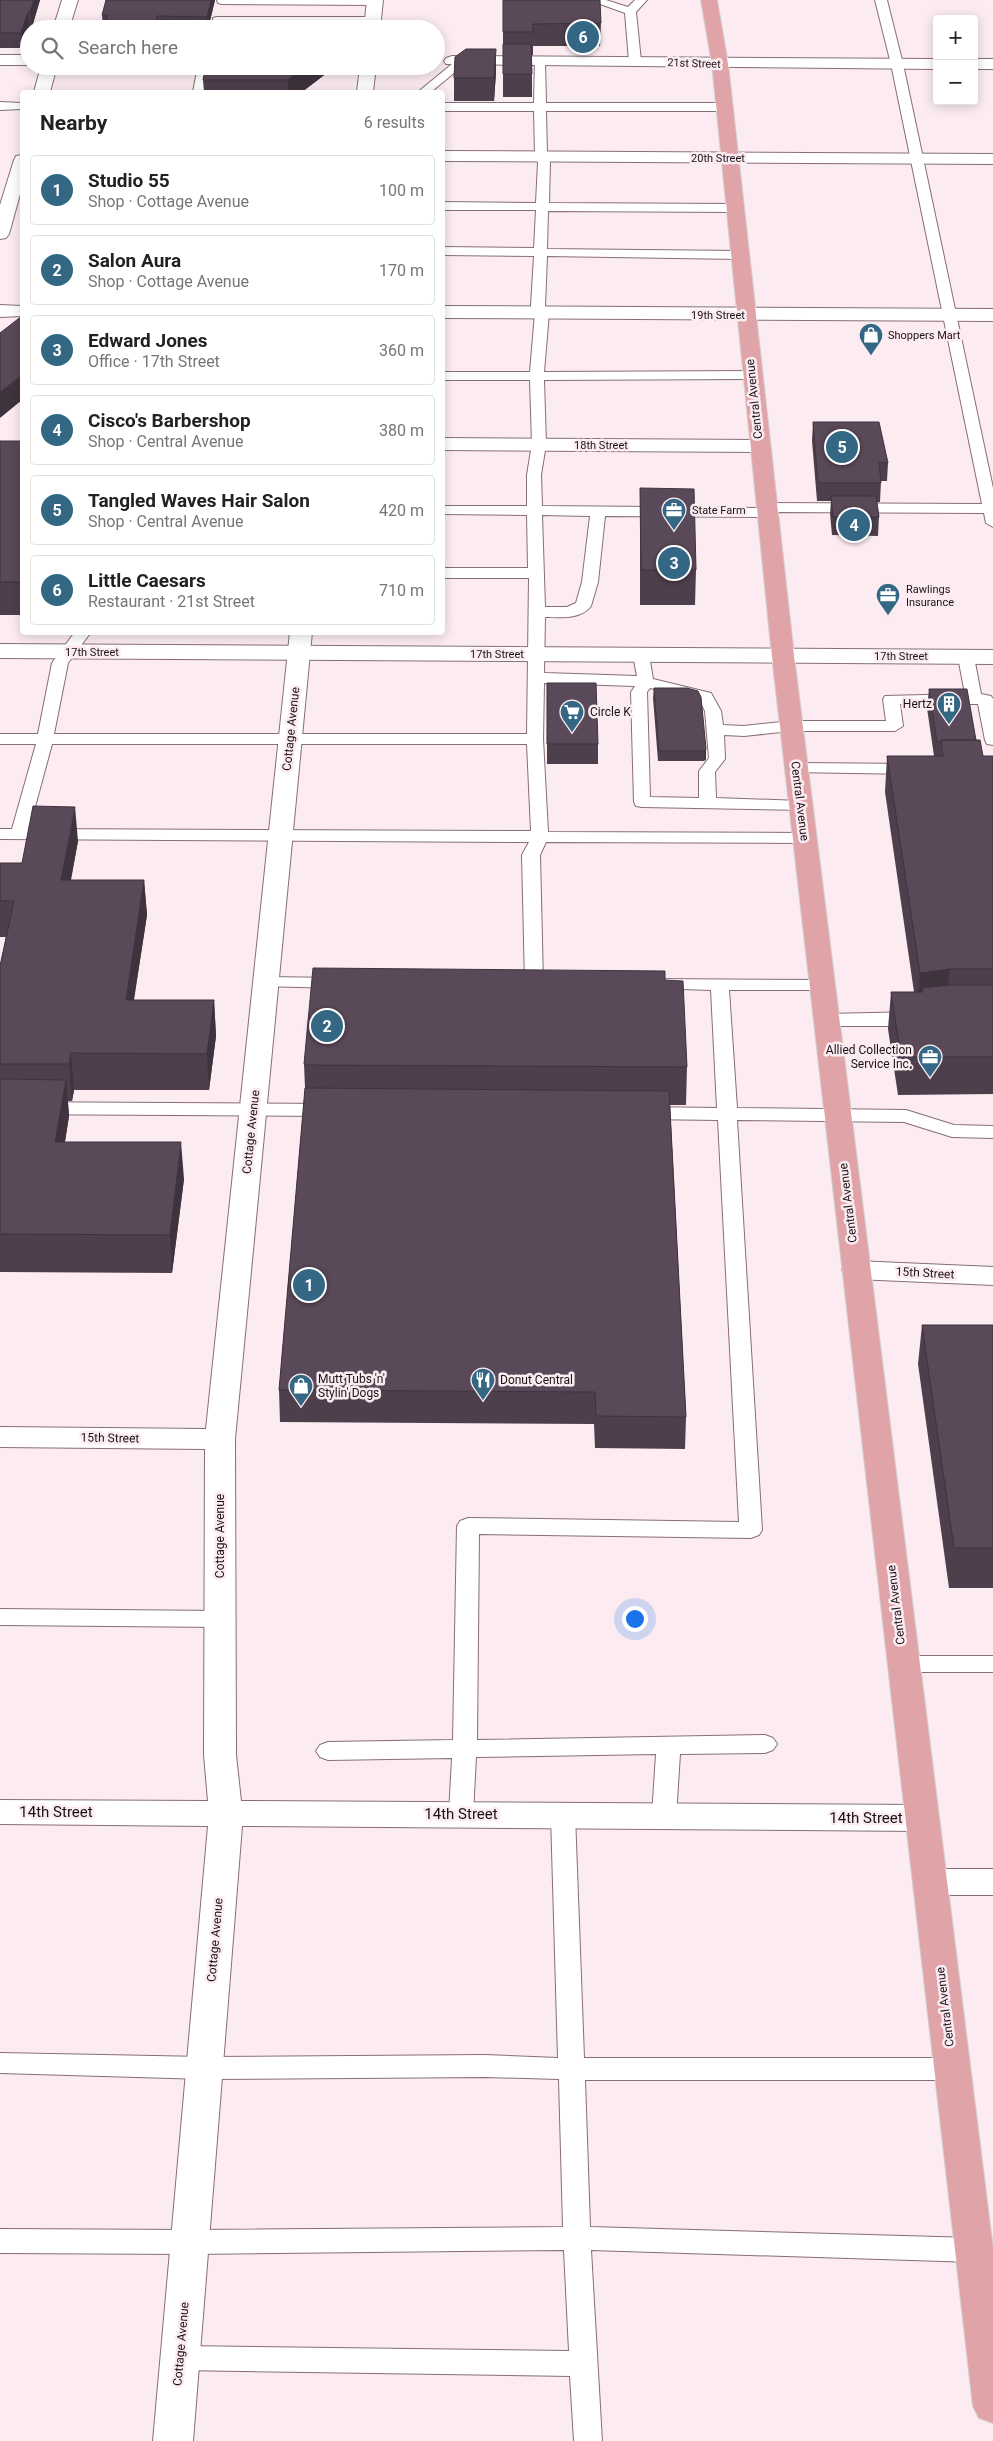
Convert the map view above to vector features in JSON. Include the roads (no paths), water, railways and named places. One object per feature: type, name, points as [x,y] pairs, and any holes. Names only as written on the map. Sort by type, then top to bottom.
[{"type":"main road","name":"Central Avenue","points":[[709,0],[720,64],[782,656],[902,1664],[993,2406]]},
{"type":"street","points":[[64,20],[70,0]]},
{"type":"street","points":[[373,20],[375,1]]},
{"type":"street","points":[[0,60],[20,60]]},
{"type":"street","name":"21st Street","points":[[457,61],[933,64]]},
{"type":"street","points":[[978,64],[993,64]]},
{"type":"street","points":[[43,90],[47,75]]},
{"type":"street","points":[[365,90],[367,75]]},
{"type":"street","name":"20th Street","points":[[445,156],[993,159]]},
{"type":"street","points":[[0,234],[5,204],[20,165]]},
{"type":"street","points":[[0,311],[20,311]]},
{"type":"street","name":"19th Street","points":[[445,312],[993,315]]},
{"type":"street","name":"18th Street","points":[[445,444],[760,446]]},
{"type":"street","name":"17th Street","points":[[0,651],[71,652],[300,642],[537,654],[993,657]]},
{"type":"street","name":"Cottage Avenue","points":[[173,2441],[226,1812],[220,1755],[220,1439],[300,642]]},
{"type":"street","name":"15th Street","points":[[856,1270],[993,1276]]},
{"type":"street","name":"15th Street","points":[[0,1437],[220,1439]]},
{"type":"street","name":"14th Street","points":[[0,1812],[922,1818]]},
{"type":"street","points":[[930,1882],[993,1882]]},
{"type":"lane","points":[[595,0],[630,11]]},
{"type":"lane","points":[[630,11],[641,0]]},
{"type":"lane","points":[[445,510],[767,510],[992,514],[897,64],[881,0]]},
{"type":"lane","points":[[216,20],[222,1],[375,1]]},
{"type":"lane","points":[[630,11],[635,61]]},
{"type":"lane","points":[[445,72],[457,61]]},
{"type":"lane","points":[[534,983],[534,911],[531,855],[540,836],[534,739],[537,612],[534,475],[539,444],[537,376],[542,313],[538,306],[544,162],[541,156],[539,61]]},
{"type":"lane","points":[[199,90],[202,75]]},
{"type":"lane","points":[[426,90],[442,75]]},
{"type":"lane","points":[[445,107],[532,108],[540,105],[724,107]]},
{"type":"lane","points":[[0,106],[20,106]]},
{"type":"lane","points":[[445,206],[735,208]]},
{"type":"lane","points":[[445,251],[739,255]]},
{"type":"lane","points":[[445,376],[752,375]]},
{"type":"lane","points":[[537,612],[570,612],[583,606],[590,582],[598,511]]},
{"type":"lane","points":[[445,573],[535,573]]},
{"type":"lane","points":[[19,834],[46,739],[60,663],[71,652],[81,635]]},
{"type":"lane","points":[[641,655],[646,682],[639,692],[642,802],[801,806]]},
{"type":"lane","points":[[966,657],[974,699]]},
{"type":"lane","points":[[536,678],[621,679],[646,682],[705,696],[713,711],[717,759],[707,771],[708,803]]},
{"type":"lane","points":[[715,730],[744,730],[791,726],[895,726],[891,699],[986,699],[993,740]]},
{"type":"lane","points":[[0,739],[534,739]]},
{"type":"lane","points":[[796,768],[926,768]]},
{"type":"lane","points":[[0,834],[805,838]]},
{"type":"lane","points":[[266,982],[354,982]]},
{"type":"lane","points":[[514,983],[554,983]]},
{"type":"lane","points":[[642,984],[822,985]]},
{"type":"lane","points":[[461,1814],[465,1748],[468,1526],[751,1530],[720,984]]},
{"type":"lane","points":[[826,1020],[900,1020],[937,1015]]},
{"type":"lane","points":[[0,1108],[353,1110]]},
{"type":"lane","points":[[629,1113],[906,1116],[952,1131],[993,1132]]},
{"type":"lane","points":[[0,1617],[220,1619]]},
{"type":"lane","points":[[902,1664],[993,1664]]},
{"type":"lane","points":[[328,1751],[765,1744]]},
{"type":"lane","points":[[664,1816],[668,1745]]},
{"type":"lane","points":[[563,1815],[576,2238],[588,2441]]},
{"type":"lane","points":[[0,2063],[205,2068],[485,2066],[572,2069],[953,2069]]},
{"type":"lane","points":[[0,2241],[190,2242],[576,2238],[974,2250]]},
{"type":"lane","points":[[180,2358],[583,2364]]},
{"type":"place","name":"Little Caesars","points":[[583,37]]},
{"type":"place","name":"Shoppers Mart","points":[[871,356]]},
{"type":"place","name":"Tangled Waves Hair Salon","points":[[842,447]]},
{"type":"place","name":"Cisco's Barbershop","points":[[854,525]]},
{"type":"place","name":"State Farm","points":[[674,531]]},
{"type":"place","name":"Edward Jones","points":[[674,563]]},
{"type":"place","name":"Rawlings Insurance","points":[[888,616]]},
{"type":"place","name":"Hertz","points":[[949,725]]},
{"type":"place","name":"Circle K","points":[[572,733]]},
{"type":"place","name":"Salon Aura","points":[[327,1026]]},
{"type":"place","name":"Allied Collection Service Inc.","points":[[930,1078]]},
{"type":"place","name":"Studio 55","points":[[309,1285]]},
{"type":"place","name":"Donut Central","points":[[483,1401]]},
{"type":"place","name":"Mutt Tubs 'n' Stylin' Dogs","points":[[301,1407]]}]
